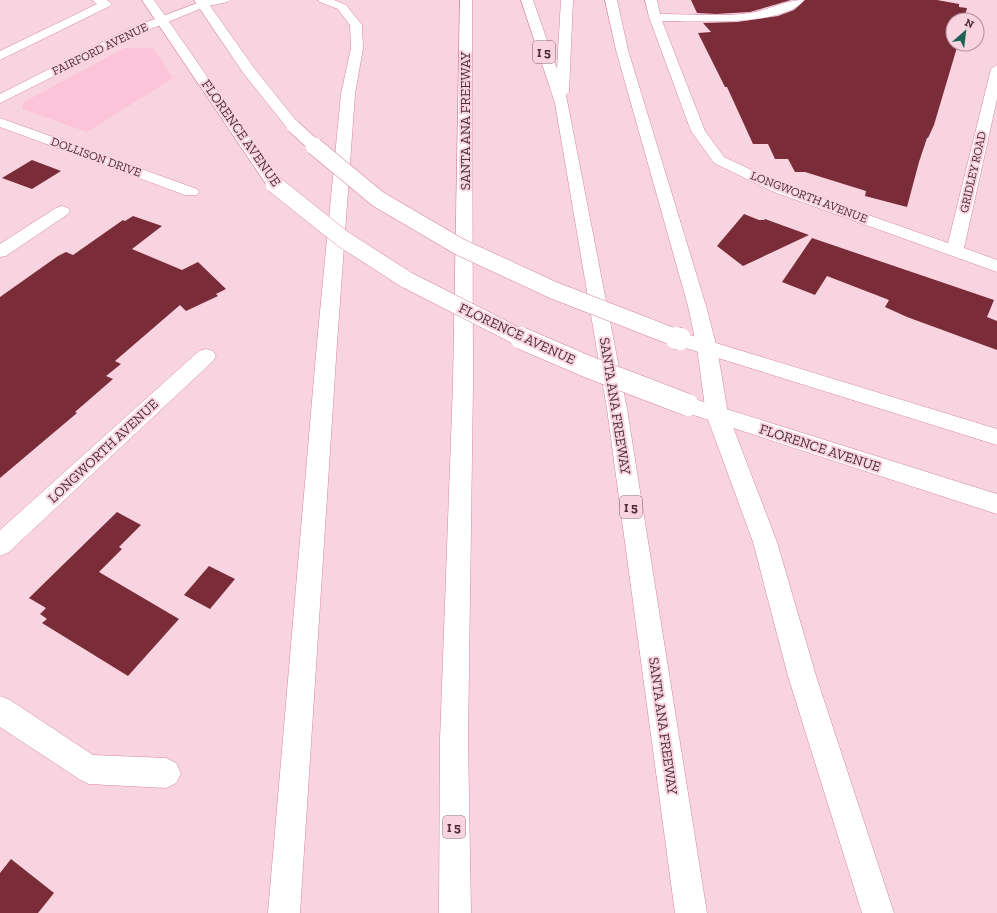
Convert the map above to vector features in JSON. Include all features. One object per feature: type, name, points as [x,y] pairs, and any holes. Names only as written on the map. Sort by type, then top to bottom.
[{"type":"main road","points":[[0,56],[106,4],[98,0]]},
{"type":"main road","name":"FLORENCE AVENUE","points":[[148,0],[274,184],[343,239],[407,280],[536,345],[688,405],[997,504]]},
{"type":"main road","name":"FAIRFORD AVENUE","points":[[0,99],[132,32],[201,2],[224,0]]},
{"type":"main road","points":[[284,913],[348,94],[357,48],[356,25],[342,7],[324,0]]},
{"type":"main road","name":"SANTA ANA FREEWAY","points":[[455,913],[454,740],[463,384],[466,0]]},
{"type":"main road","name":"SANTA ANA FREEWAY","points":[[527,0],[562,103],[617,410],[691,913]]},
{"type":"main road","points":[[562,103],[567,0]]},
{"type":"main road","points":[[611,0],[622,50],[707,348],[717,414],[765,542],[802,676],[878,913]]},
{"type":"main road","name":"LONGWORTH AVENUE","points":[[651,0],[655,16],[698,132],[719,160],[780,189],[997,266]]},
{"type":"main road","points":[[655,16],[745,17],[770,13],[790,6],[798,0]]},
{"type":"main road","points":[[201,2],[249,71],[293,126],[318,150],[372,195],[472,254],[536,285],[592,308],[680,339],[997,436]]},
{"type":"main road","name":"GRIDLEY ROAD","points":[[955,251],[997,69]]},
{"type":"main road","name":"DOLLISON DRIVE","points":[[0,122],[191,192]]},
{"type":"main road","points":[[0,252],[62,211]]},
{"type":"main road","name":"LONGWORTH AVENUE","points":[[0,545],[206,356]]},
{"type":"main road","points":[[0,710],[89,769],[166,773]]},
{"type":"shaded area","points":[[124,48],[153,48],[173,78],[87,132],[22,109],[23,104],[26,101]]},
{"type":"building","points":[[691,0],[791,0],[750,12],[716,14],[697,13]]},
{"type":"building","points":[[805,0],[937,0],[959,4],[959,7],[967,8],[966,12],[945,12],[945,52],[956,52],[934,125],[927,138],[919,162],[907,207],[865,196],[866,191],[805,172],[795,172],[788,159],[775,159],[768,144],[753,144],[727,87],[725,87],[698,33],[711,32],[703,23],[737,22],[778,16],[794,10]]},
{"type":"building","points":[[32,160],[61,171],[32,189],[2,178]]},
{"type":"building","points":[[744,214],[759,220],[765,219],[809,235],[743,266],[717,246]]},
{"type":"building","points":[[133,216],[162,226],[132,249],[182,270],[198,262],[226,289],[216,294],[218,296],[186,311],[180,305],[115,361],[121,364],[106,376],[113,379],[75,412],[77,413],[0,478],[0,297],[58,256],[66,252],[73,255],[123,220],[125,221]]},
{"type":"building","points":[[812,238],[994,300],[987,317],[997,321],[997,350],[907,317],[885,307],[889,300],[827,276],[815,295],[782,282]]},
{"type":"building","points":[[117,512],[141,525],[119,547],[122,549],[99,572],[179,619],[128,676],[42,623],[47,619],[40,614],[46,608],[29,598]]},
{"type":"building","points":[[209,566],[235,579],[210,609],[184,595]]},
{"type":"building","points":[[11,859],[54,893],[38,913],[0,913],[0,873]]}]
